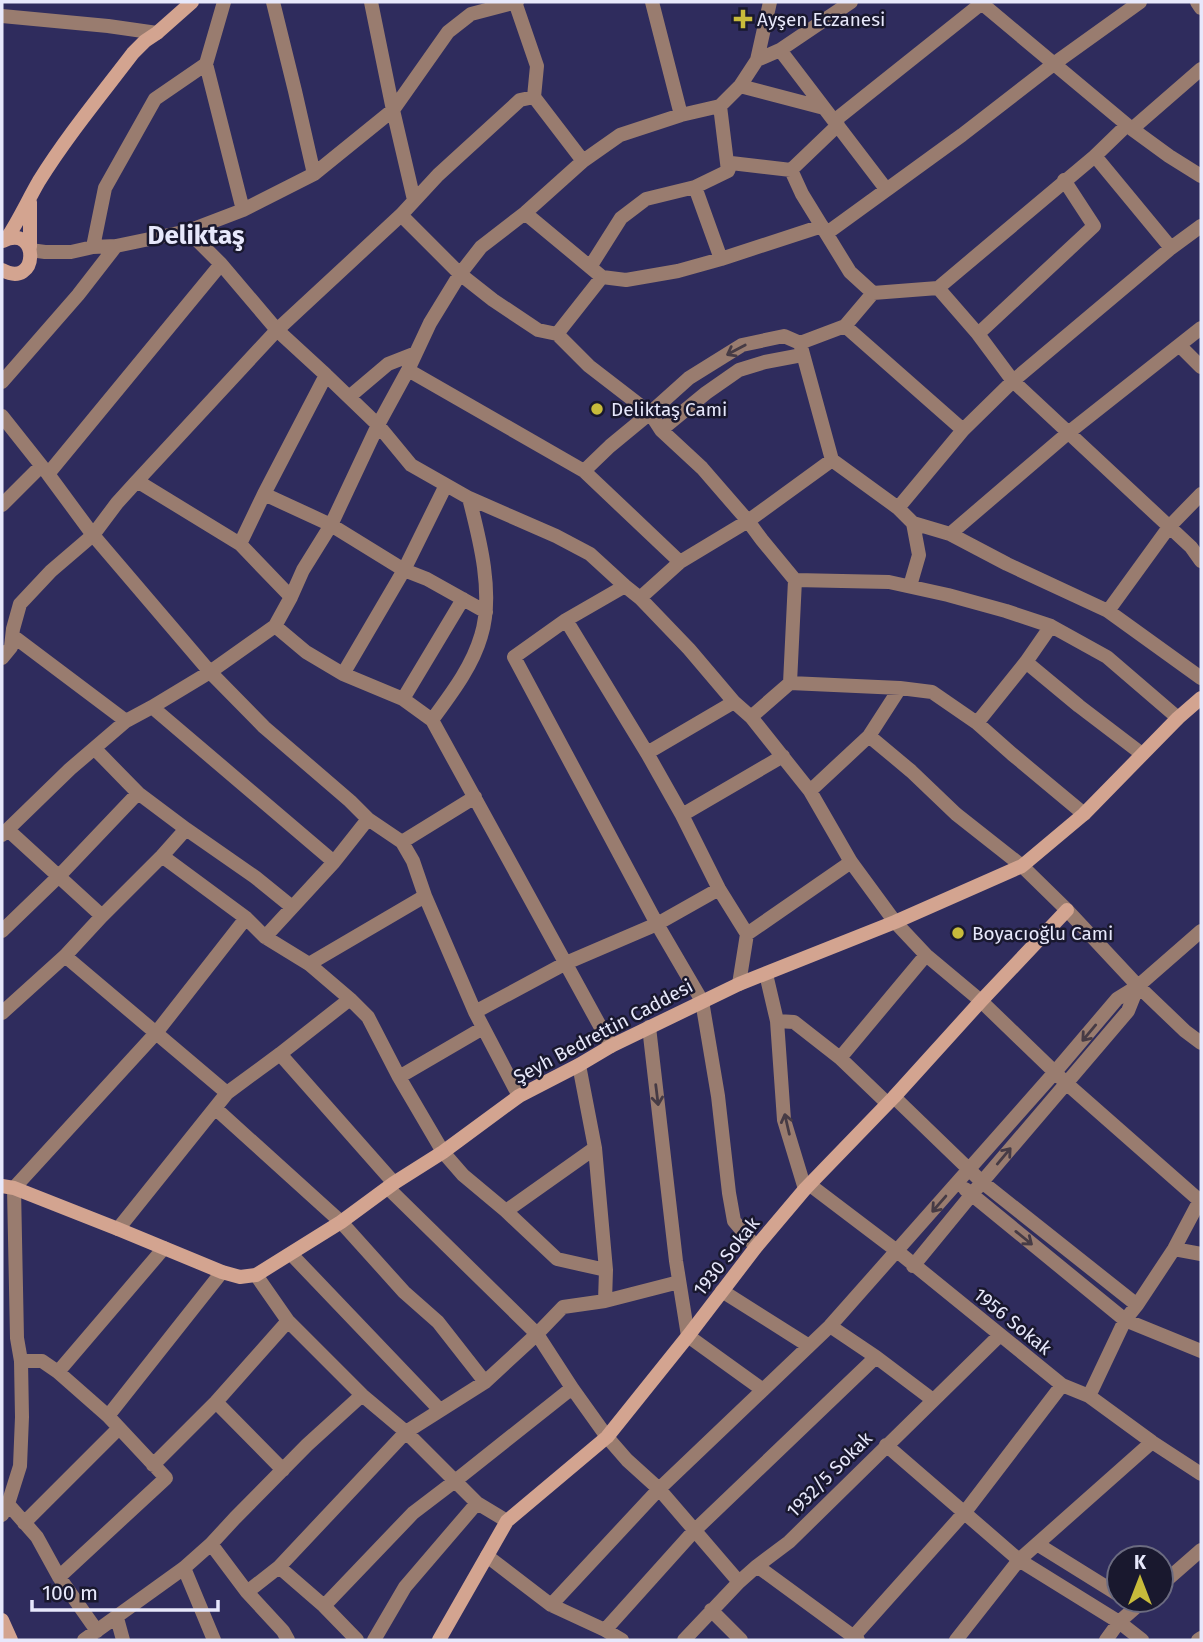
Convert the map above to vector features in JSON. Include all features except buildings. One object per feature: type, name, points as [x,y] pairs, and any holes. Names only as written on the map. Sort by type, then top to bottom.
[{"type":"street","points":[[9,2],[2,17],[157,33]]},
{"type":"street","points":[[4,240],[70,135],[133,53],[192,2]]},
{"type":"street","points":[[224,2],[206,64],[243,210]]},
{"type":"street","points":[[272,2],[314,174]]},
{"type":"street","points":[[371,2],[414,200]]},
{"type":"street","points":[[2,271],[15,274],[71,252],[188,231],[243,210],[314,174],[393,110],[448,32],[471,14],[516,2],[537,66],[534,97],[583,162]]},
{"type":"street","points":[[652,2],[681,115]]},
{"type":"street","points":[[102,916],[59,876],[5,833],[70,769],[125,721],[209,672],[275,626],[303,570],[331,525],[430,323],[460,274],[481,247],[583,162],[620,135],[681,115],[720,106],[740,86],[757,60],[770,2]]},
{"type":"street","points":[[757,60],[780,50],[851,2]]},
{"type":"street","points":[[525,213],[602,277],[626,280],[678,271],[825,230],[961,135],[1140,2]]},
{"type":"street","points":[[1197,2],[1201,8]]},
{"type":"street","points":[[790,170],[836,123],[981,3],[1130,127],[1201,176]]},
{"type":"street","points":[[780,50],[886,189]]},
{"type":"street","points":[[93,247],[105,188],[155,99],[206,64]]},
{"type":"street","points":[[661,430],[739,370],[801,349],[845,326],[873,293],[938,288],[1064,180],[1201,69]]},
{"type":"street","points":[[740,86],[824,108]]},
{"type":"street","points":[[125,721],[7,646],[20,604],[51,571],[93,535],[117,503],[277,330],[520,100],[534,97]]},
{"type":"street","points":[[720,106],[728,171]]},
{"type":"street","points":[[1095,156],[1171,248]]},
{"type":"street","points":[[590,267],[621,218],[646,199],[695,187],[728,171],[732,163],[790,170]]},
{"type":"street","points":[[790,170],[850,272],[873,293]]},
{"type":"street","points":[[978,334],[1094,226],[1064,180]]},
{"type":"street","points":[[695,187],[721,259]]},
{"type":"street","points":[[26,268],[30,263],[30,197]]},
{"type":"street","points":[[401,215],[460,274],[538,330],[557,334],[589,366],[650,413],[661,430],[702,468],[748,520],[796,580],[790,683]]},
{"type":"street","points":[[898,508],[963,430],[1013,381],[1171,248],[1201,226]]},
{"type":"street","points":[[188,231],[221,264],[277,330],[378,425],[411,465],[469,498],[590,554],[640,598],[689,649],[734,702],[751,717],[783,756],[810,791],[851,862],[895,922],[926,955],[981,1001],[1061,1077],[1200,1199],[1174,1249],[1125,1320],[1088,1396]]},
{"type":"street","points":[[4,240],[17,238],[23,240],[30,249],[45,252],[71,252]]},
{"type":"street","points":[[2,382],[78,295],[116,246]]},
{"type":"street","points":[[2,505],[45,470],[221,264]]},
{"type":"street","points":[[557,334],[602,277]]},
{"type":"street","points":[[938,288],[978,334],[1013,381],[1191,547],[1201,561]]},
{"type":"street","points":[[845,326],[963,430]]},
{"type":"street","points":[[950,534],[1069,433],[1201,328]]},
{"type":"street","points":[[584,471],[689,378],[742,345],[784,335],[801,349],[832,460],[898,508],[914,523],[950,534],[1108,611],[1201,678]]},
{"type":"street","points":[[1180,346],[1201,368]]},
{"type":"street","points":[[349,397],[388,364],[416,353]]},
{"type":"street","points":[[408,370],[584,471],[680,562]]},
{"type":"street","points":[[240,544],[326,374]]},
{"type":"street","points":[[2,416],[93,535],[209,672],[264,727],[368,819],[402,842],[413,861],[425,896],[475,1012],[519,1096]]},
{"type":"street","points":[[640,598],[680,562],[748,520],[832,460]]},
{"type":"street","points":[[137,481],[240,544],[291,597]]},
{"type":"street","points":[[343,674],[404,570],[446,485]]},
{"type":"street","points":[[264,494],[331,525],[404,570],[427,579],[486,612]]},
{"type":"street","points":[[1108,611],[1169,527],[1201,494]]},
{"type":"street","points":[[432,720],[463,676],[481,637],[486,612],[480,539],[469,498]]},
{"type":"street","points":[[911,586],[919,555],[914,523]]},
{"type":"street","points":[[796,580],[889,582],[1006,611],[1051,626],[1107,657],[1178,718]]},
{"type":"street","points":[[625,586],[566,620],[514,657],[657,924],[702,1001],[718,1096],[734,1221],[756,1247]]},
{"type":"street","points":[[403,699],[463,599]]},
{"type":"street","points":[[566,620],[647,753],[719,889],[747,934],[739,984]]},
{"type":"street","points":[[275,626],[306,652],[343,674],[403,699],[432,720],[611,1046]]},
{"type":"street","points":[[977,723],[1027,662],[1051,626]]},
{"type":"street","points":[[1027,662],[1142,754]]},
{"type":"street","points":[[751,717],[790,683],[932,692],[977,723],[1084,814]]},
{"type":"street","points":[[810,791],[869,736],[900,688]]},
{"type":"street","name":"Şeyh Bedrettin Caddesi","points":[[256,1275],[341,1222],[519,1096],[611,1046],[739,984],[895,922],[1022,866],[1084,814],[1201,698]]},
{"type":"street","points":[[647,753],[734,702]]},
{"type":"street","points":[[152,707],[334,862]]},
{"type":"street","points":[[869,736],[956,814],[1022,866],[1138,986],[1201,1043]]},
{"type":"street","points":[[95,749],[138,793],[292,907]]},
{"type":"street","points":[[682,815],[783,756]]},
{"type":"street","points":[[2,931],[138,793]]},
{"type":"street","points":[[402,842],[475,797]]},
{"type":"street","points":[[265,937],[334,862],[368,819]]},
{"type":"street","points":[[2,1013],[65,956],[186,829]]},
{"type":"street","points":[[162,856],[246,918],[265,937],[309,964],[368,1017],[443,1152],[463,1175],[506,1211],[556,1259],[606,1270]]},
{"type":"street","points":[[747,934],[851,862]]},
{"type":"street","points":[[475,1012],[566,963],[657,924],[719,889]]},
{"type":"street","points":[[309,964],[425,896]]},
{"type":"street","name":"1930 Sokak","points":[[439,1640],[507,1521],[607,1437],[756,1247],[808,1187],[1067,910]]},
{"type":"street","points":[[97,1632],[59,1577],[37,1537],[24,1523],[5,1510],[20,1466],[22,1417],[21,1361],[17,1338],[8,1187],[156,1033],[246,918]]},
{"type":"street","points":[[551,1605],[659,1489],[830,1326],[969,1169],[1128,1011],[1138,986],[1201,931]]},
{"type":"street","points":[[840,1058],[926,955]]},
{"type":"street","points":[[65,956],[227,1093]]},
{"type":"street","points":[[766,974],[777,1021],[785,1120],[808,1187]]},
{"type":"street","points":[[118,1229],[227,1093],[350,999]]},
{"type":"street","points":[[777,1021],[794,1023],[840,1058],[982,1182],[1137,1305]]},
{"type":"street","points":[[649,1027],[688,1336],[764,1390]]},
{"type":"street","points":[[399,1077],[483,1028]]},
{"type":"street","points":[[280,1054],[391,1186],[537,1334],[607,1437],[627,1460],[659,1489],[739,1582]]},
{"type":"street","points":[[579,1065],[595,1148],[606,1270],[606,1301]]},
{"type":"street","points":[[913,1266],[982,1182],[1061,1077]]},
{"type":"street","points":[[215,1108],[341,1222],[404,1292],[438,1322],[485,1382]]},
{"type":"street","points":[[506,1211],[595,1148]]},
{"type":"street","points":[[957,1182],[1125,1320],[1201,1351]]},
{"type":"street","points":[[8,1187],[222,1272],[240,1277],[256,1275],[288,1321],[362,1395],[406,1432],[477,1503],[507,1521]]},
{"type":"street","name":"1956 Sokak","points":[[808,1187],[897,1251],[1062,1385],[1088,1396],[1201,1474]]},
{"type":"street","points":[[58,1372],[164,1248]]},
{"type":"street","points":[[1174,1249],[1201,1254]]},
{"type":"street","points":[[291,1254],[440,1410]]},
{"type":"street","points":[[108,1416],[222,1272]]},
{"type":"street","points":[[247,1592],[279,1567],[406,1432],[485,1382],[563,1307],[606,1301],[680,1282]]},
{"type":"street","points":[[722,1291],[809,1346]]},
{"type":"street","points":[[153,1465],[216,1402],[288,1321]]},
{"type":"street","points":[[830,1326],[933,1400]]},
{"type":"street","name":"1932/5 Sokak","points":[[684,1640],[739,1582],[789,1542],[1000,1335]]},
{"type":"street","points":[[2,1339],[17,1338]]},
{"type":"street","points":[[605,1630],[694,1531],[876,1357]]},
{"type":"street","points":[[21,1361],[41,1361],[58,1372],[108,1416],[166,1478],[59,1577]]},
{"type":"street","points":[[757,1566],[856,1638],[965,1512],[1062,1385]]},
{"type":"street","points":[[324,1606],[413,1513],[572,1388]]},
{"type":"street","points":[[83,1640],[184,1568],[211,1544],[307,1445],[362,1395]]},
{"type":"street","points":[[216,1402],[283,1470]]},
{"type":"street","points":[[24,1523],[119,1429]]},
{"type":"street","points":[[956,1640],[1019,1560],[1152,1442]]},
{"type":"street","points":[[886,1445],[1019,1560],[1119,1622],[1142,1640]]},
{"type":"street","points":[[374,1640],[405,1587],[477,1503]]},
{"type":"street","points":[[211,1544],[288,1640]]},
{"type":"street","points":[[1037,1544],[1105,1586]]},
{"type":"street","points":[[1175,1573],[1201,1550]]},
{"type":"street","points":[[487,1556],[551,1605],[622,1640]]},
{"type":"street","points":[[279,1567],[324,1606],[356,1640]]},
{"type":"street","points":[[184,1568],[214,1640]]},
{"type":"street","points":[[711,1610],[741,1640]]},
{"type":"street","points":[[1106,1640],[1126,1614]]},
{"type":"street","points":[[117,1618],[123,1640]]},
{"type":"street","points":[[2,1620],[11,1640]]},
{"type":"place","name":"Ayşen Eczanesi","points":[[743,19]]},
{"type":"place","name":"Deliktaş Cami","points":[[597,409]]},
{"type":"place","name":"Boyacıoğlu Cami","points":[[958,933]]},
{"type":"district","name":"Deliktaş","points":[[196,235]]}]
